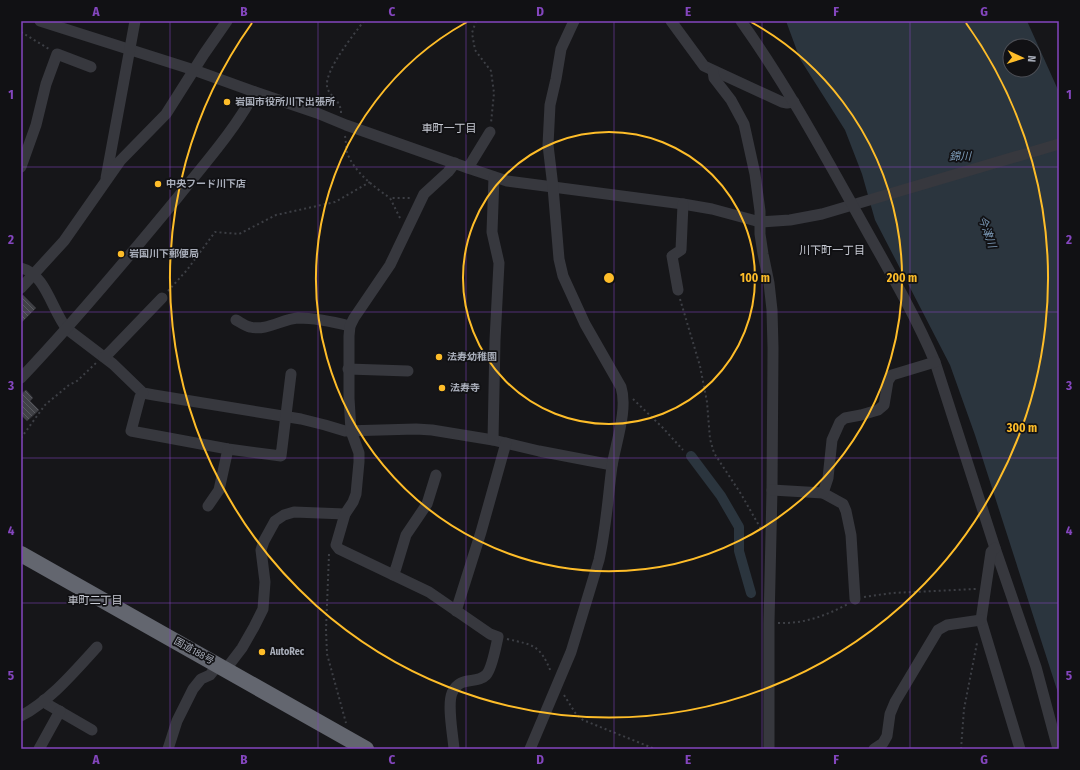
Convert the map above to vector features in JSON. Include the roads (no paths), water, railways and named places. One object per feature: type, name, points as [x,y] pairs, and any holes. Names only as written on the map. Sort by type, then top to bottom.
[{"type":"highway","name":"国道188号","points":[[21,554],[366,749]]},
{"type":"street","points":[[40,21],[194,70],[494,177],[522,184],[683,204],[712,209],[760,222],[796,219],[822,214],[1059,144]]},
{"type":"street","points":[[105,181],[135,21]]},
{"type":"street","points":[[21,288],[64,241],[105,181],[124,157],[166,114],[227,21]]},
{"type":"street","points":[[530,749],[571,652],[599,560],[612,465],[622,415],[623,394],[621,387],[585,324],[563,276],[558,259],[553,187],[548,145],[550,105],[558,74],[561,49],[574,21]]},
{"type":"street","points":[[671,21],[704,66],[713,72],[782,102],[794,102]]},
{"type":"street","points":[[741,21],[794,102],[857,204],[924,336],[935,362],[995,548],[1036,666],[1058,749]]},
{"type":"street","points":[[21,167],[36,125],[44,90],[57,54],[91,67]]},
{"type":"street","points":[[713,72],[714,78],[731,100],[744,124],[755,174],[763,254],[772,310],[772,539],[769,623],[769,749]]},
{"type":"street","points":[[21,378],[67,329],[127,259],[226,137],[246,110],[255,92]]},
{"type":"street","points":[[468,168],[490,132]]},
{"type":"street","points":[[454,749],[450,704],[452,693],[462,681],[480,679],[486,675],[493,660],[498,637],[490,634],[429,592],[339,549],[336,545],[345,514],[354,502],[359,462],[359,453],[351,431],[348,398],[350,326],[390,264],[420,201],[428,189],[448,172],[455,163]]},
{"type":"street","points":[[493,440],[495,340],[499,263],[492,232],[494,177]]},
{"type":"street","points":[[678,290],[672,256],[681,250],[683,204]]},
{"type":"street","points":[[21,268],[34,275],[41,282],[62,323],[67,329],[113,364],[143,392],[325,424],[345,431],[432,430],[493,440],[539,451],[612,465]]},
{"type":"street","points":[[104,357],[162,298]]},
{"type":"street","points":[[236,320],[258,328],[290,319],[300,318],[321,320],[350,326]]},
{"type":"street","points":[[823,493],[828,478],[832,440],[840,422],[845,418],[878,410],[884,405],[888,381],[892,375],[935,362]]},
{"type":"street","points":[[348,369],[408,371]]},
{"type":"street","points":[[143,392],[140,397],[131,431],[228,449],[280,456],[292,374]]},
{"type":"street","points":[[456,611],[481,532],[506,443]]},
{"type":"street","points":[[208,506],[219,490],[228,449]]},
{"type":"street","points":[[393,575],[406,535],[427,504],[436,475]]},
{"type":"street","points":[[772,490],[823,493],[843,504],[851,535],[855,600]]},
{"type":"street","points":[[168,749],[177,721],[193,689],[201,679],[222,667],[251,632],[262,609],[265,582],[261,550],[264,541],[276,521],[284,515],[294,512],[345,514]]},
{"type":"street","points":[[995,548],[991,552],[981,620],[1020,749]]},
{"type":"street","points":[[874,749],[885,740],[887,736],[890,714],[895,702],[938,630],[947,625],[981,620]]},
{"type":"street","points":[[21,716],[44,700],[67,680],[97,647]]},
{"type":"street","points":[[44,700],[47,704],[92,730]]},
{"type":"street","points":[[39,749],[60,711]]},
{"type":"water","name":"錦川","points":[[786,21],[1027,21],[1035,38],[1002,38],[1002,78],[1042,78],[1042,54],[1059,92],[1059,696],[975,435],[950,365],[875,220],[862,174],[845,130],[800,59]]},
{"type":"waterway","points":[[691,456],[721,496],[739,527],[739,551],[751,593]]},
{"type":"place","name":"岩国市役所川下出張所","points":[[227,102]]},
{"type":"place","name":"中央フード川下店","points":[[158,184]]},
{"type":"place","name":"岩国川下郵便局","points":[[121,254]]},
{"type":"place","name":"法寿幼稚園","points":[[439,357]]},
{"type":"place","name":"法寿寺","points":[[442,388]]},
{"type":"place","name":"AutoRec","points":[[262,652]]},
{"type":"district","name":"車町一丁目","points":[[449,128]]},
{"type":"district","name":"川下町一丁目","points":[[832,250]]},
{"type":"district","name":"車町二丁目","points":[[95,600]]},
{"type":"water label","name":"今津川","points":[[987,232]]}]
